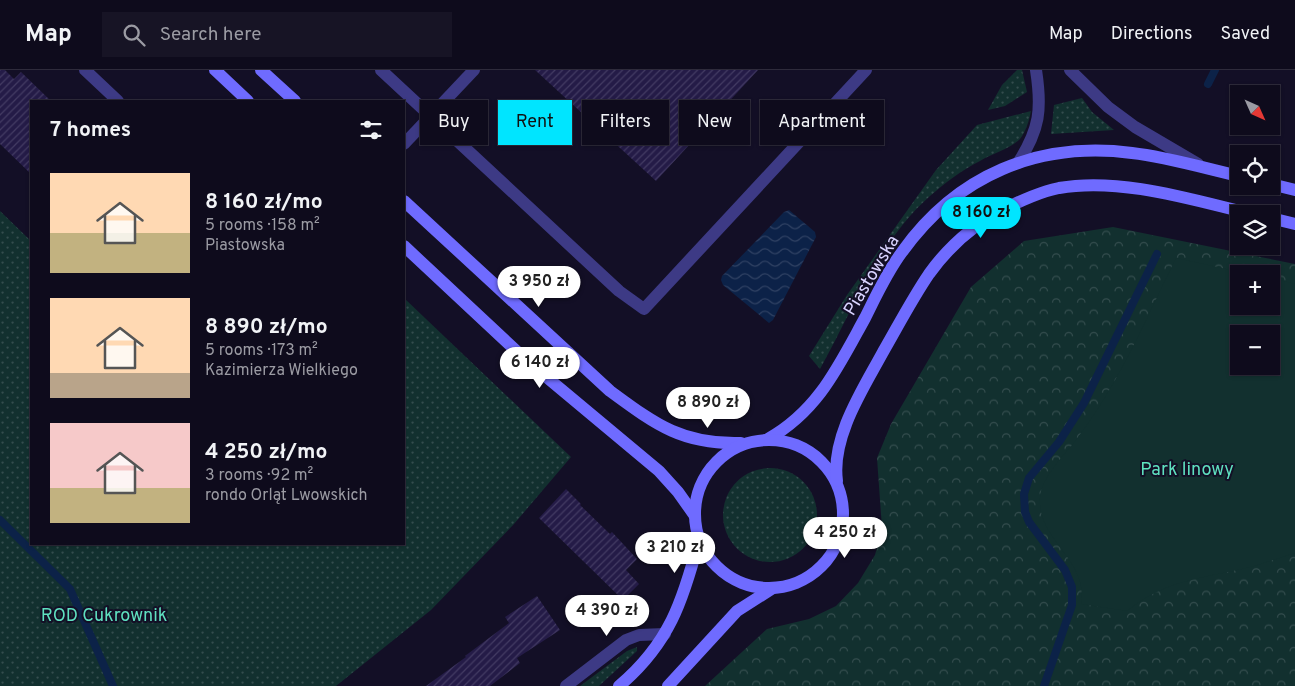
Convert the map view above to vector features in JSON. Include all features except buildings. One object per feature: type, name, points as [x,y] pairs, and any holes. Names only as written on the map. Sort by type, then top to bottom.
[{"type":"main road","points":[[214,70],[247,100]]},
{"type":"main road","points":[[261,70],[294,100]]},
{"type":"main road","name":"Piastowska","points":[[768,439],[798,419],[820,395],[842,360],[901,253],[943,205],[965,188],[1003,168],[1018,163],[1044,156],[1084,150],[1132,153],[1230,174]]},
{"type":"main road","points":[[745,443],[724,454],[708,471],[698,493],[695,516],[699,540],[713,563],[723,572],[746,584],[773,588],[793,584],[811,576],[821,567],[837,546],[844,520],[844,507],[836,481],[836,459],[845,428],[873,370],[930,273],[952,247],[972,229],[994,214],[1036,195],[1058,188],[1090,185],[1118,186],[1230,209]]},
{"type":"main road","points":[[1280,186],[1295,190]]},
{"type":"main road","points":[[405,202],[596,379],[634,409],[666,429],[684,437],[711,443],[745,443],[768,439],[782,440],[808,450],[820,458],[836,481]]},
{"type":"main road","points":[[1280,220],[1295,224]]},
{"type":"main road","points":[[405,247],[526,360],[658,471],[678,492],[695,516]]},
{"type":"main road","points":[[620,686],[635,673],[665,634],[676,616],[699,540]]},
{"type":"main road","points":[[668,686],[737,611],[773,588]]},
{"type":"street","points":[[85,70],[117,100]]},
{"type":"street","points":[[381,70],[420,106]]},
{"type":"street","points":[[446,100],[474,70]]},
{"type":"street","points":[[462,145],[619,291],[644,309],[866,70]]},
{"type":"street","points":[[1018,163],[1030,144],[1040,113],[1041,100],[1036,70]]},
{"type":"street","points":[[1070,70],[1108,107],[1135,127],[1209,170]]},
{"type":"street","points":[[405,143],[420,127]]},
{"type":"street","points":[[566,686],[626,640],[639,635],[665,634]]},
{"type":"green space","points":[[1017,70],[1022,70],[1027,92],[1005,106],[988,110],[1002,85]]},
{"type":"green space","points":[[1082,98],[1092,112],[1114,130],[1051,134],[1054,105]]},
{"type":"green space","points":[[1031,111],[1024,133],[1016,143],[960,173],[930,196],[912,214],[881,255],[820,369],[809,356],[847,295],[936,170],[977,125]]},
{"type":"green space","name":"ROD Cukrownik","points":[[0,211],[30,240],[30,545],[405,545],[405,299],[571,457],[514,524],[431,610],[336,686],[0,686]]},
{"type":"green space","points":[[1113,227],[1230,251],[1230,255],[1251,255],[1295,264],[1295,686],[705,686],[767,629],[809,619],[836,606],[858,583],[875,555],[882,528],[877,458],[891,424],[971,287],[1024,241]]},
{"type":"green space","name":"Park linowy","points":[[1176,258],[1230,270],[1230,315],[1280,315],[1280,280],[1295,284],[1295,553],[1254,566],[1173,585],[1158,591],[1127,611],[1081,604],[1081,589],[1078,575],[1046,526],[1041,513],[1041,491],[1052,469],[1089,423],[1129,354]]},
{"type":"green space","points":[[761,468],[779,468],[804,481],[814,497],[817,515],[814,533],[804,549],[779,562],[761,562],[736,549],[723,524],[723,506],[736,481]]},
{"type":"green space","points":[[637,647],[637,651],[599,686],[580,686],[627,651]]},
{"type":"water","points":[[789,210],[815,232],[816,237],[773,320],[769,323],[723,285],[721,280],[722,276],[784,212]]},
{"type":"waterway","points":[[1208,84],[1215,70]]},
{"type":"waterway","points":[[1044,686],[1072,605],[1072,587],[1065,570],[1029,522],[1025,512],[1024,494],[1029,478],[1059,442],[1084,403],[1157,254]]},
{"type":"waterway","points":[[0,520],[70,589],[113,686]]}]
